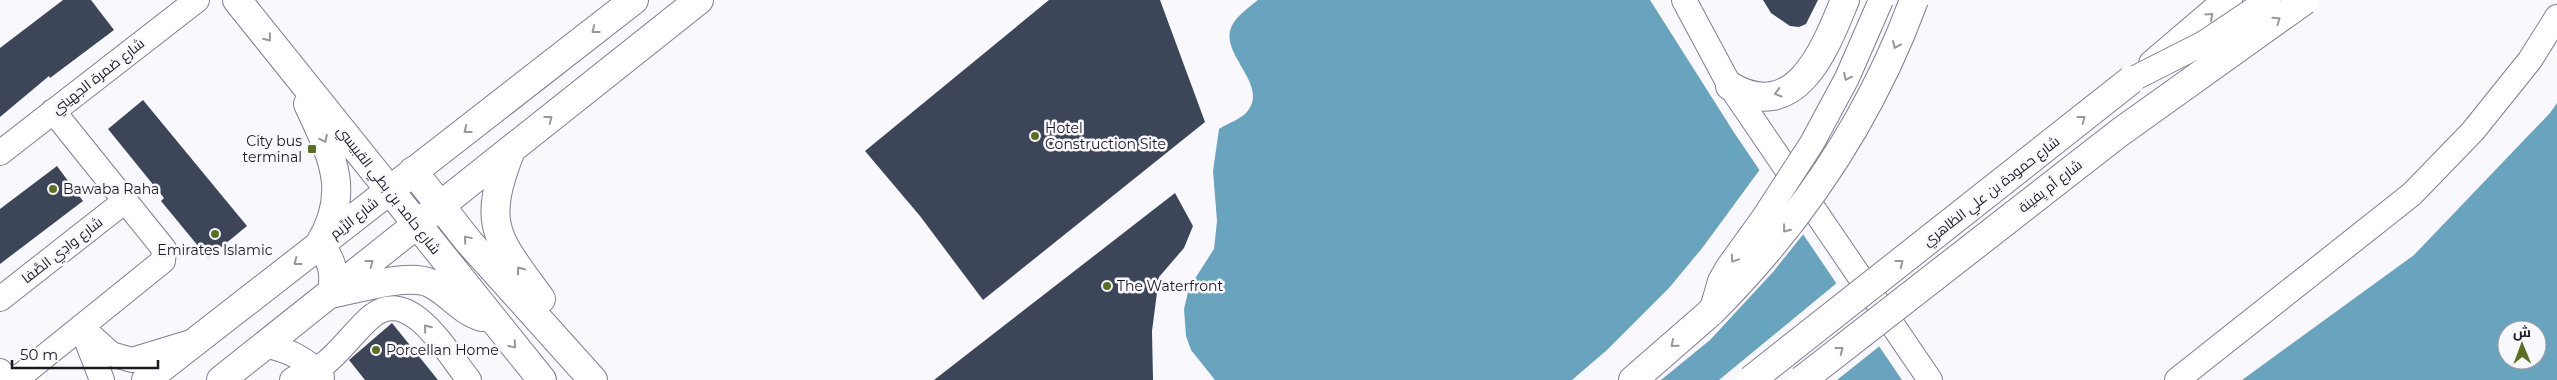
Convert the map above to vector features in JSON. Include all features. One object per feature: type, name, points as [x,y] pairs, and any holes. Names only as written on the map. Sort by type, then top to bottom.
[{"type":"main road","name":"شارع حامد بن بطي القبيسي","points":[[237,0],[418,224],[490,319],[542,380]]},
{"type":"main road","name":"شارع الرِّيم","points":[[146,380],[634,0]]},
{"type":"main road","points":[[1730,86],[1739,91],[1761,96],[1783,93],[1793,87],[1810,71],[1845,0]]},
{"type":"main road","points":[[1633,380],[1711,312],[1776,243],[1832,167],[1872,97],[1914,0]]},
{"type":"main road","name":"شارع حمودة بن علي الظاهري","points":[[1752,380],[2164,55],[2228,0]]},
{"type":"main road","name":"شارع أم يِفينة","points":[[1802,380],[2119,132],[2305,0]]},
{"type":"main road","points":[[222,380],[441,206],[690,3]]},
{"type":"main road","points":[[288,63],[330,150],[336,173],[338,188],[335,211],[328,232],[319,245],[330,260],[333,268],[331,294]]},
{"type":"main road","points":[[511,149],[499,180],[494,221],[505,250],[600,380]]},
{"type":"main road","points":[[413,171],[469,242],[593,380]]},
{"type":"main road","points":[[331,294],[406,280],[428,282],[467,312],[490,319]]},
{"type":"street","name":"شارع ضمرة الجهيني","points":[[2,146],[53,111],[197,0]]},
{"type":"street","points":[[1684,0],[1730,86],[1930,380]]},
{"type":"street","points":[[1711,312],[1720,281],[1728,267],[1789,181],[1830,111],[1851,69],[1881,0]]},
{"type":"street","points":[[2131,80],[2204,43],[2268,0]]},
{"type":"street","name":"شارع حمودة بن علي الظاهري","points":[[1880,308],[2216,45],[2268,0]]},
{"type":"street","points":[[2177,380],[2412,194],[2473,131],[2530,60],[2557,17]]},
{"type":"street","points":[[0,372],[4,377],[19,377],[163,261],[164,249],[53,111]]},
{"type":"street","name":"شارع وادِي الصَّفا","points":[[0,299],[124,201]]},
{"type":"street","points":[[320,375],[328,361],[372,316],[386,308],[400,308],[411,312],[421,321],[469,380]]},
{"type":"street","points":[[81,327],[112,354],[132,360],[194,341]]},
{"type":"street","points":[[81,327],[102,380]]},
{"type":"street","points":[[264,345],[296,355],[320,375]]},
{"type":"street","points":[[292,380],[320,375]]},
{"type":"water","points":[[1258,0],[1650,0],[1735,134],[1902,380],[1215,380],[1191,350],[1186,336],[1184,309],[1189,288],[1214,249],[1217,221],[1213,171],[1219,129],[1246,113],[1252,103],[1253,93],[1250,83],[1233,52],[1230,31],[1238,18]]},
{"type":"water","points":[[2557,103],[2557,380],[2242,380],[2414,255],[2550,113]]},
{"type":"pier","points":[[1761,168],[1805,232],[1773,272],[1710,340],[1661,380],[1572,380],[1607,350],[1669,288],[1703,247]]},
{"type":"pier","points":[[1838,282],[1881,345],[1837,380],[1719,380]]},
{"type":"building","points":[[63,0],[91,0],[114,30],[50,78],[49,76],[0,117],[0,48]]},
{"type":"building","name":"Hotel Construction Site","points":[[1049,0],[1160,0],[1205,122],[983,300],[920,216],[865,151]]},
{"type":"building","points":[[1763,0],[1818,0],[1806,24],[1799,27],[1790,26],[1771,13]]},
{"type":"building","points":[[143,100],[247,226],[208,258],[161,201],[164,198],[108,129]]},
{"type":"building","points":[[57,166],[83,201],[0,264],[0,209]]},
{"type":"building","name":"The Waterfront","points":[[1175,193],[1193,226],[1184,248],[1159,277],[1152,331],[1153,380],[934,380]]},
{"type":"building","points":[[392,323],[438,380],[365,380],[349,360]]},
{"type":"place","name":"Hotel Construction Site","points":[[1035,136]]},
{"type":"place","name":"City bus terminal","points":[[312,149]]},
{"type":"place","name":"Bawaba Raha","points":[[53,189]]},
{"type":"place","name":"Emirates Islamic","points":[[215,234]]},
{"type":"place","name":"The Waterfront","points":[[1107,286]]},
{"type":"place","name":"Porcellan Home","points":[[376,350]]}]
